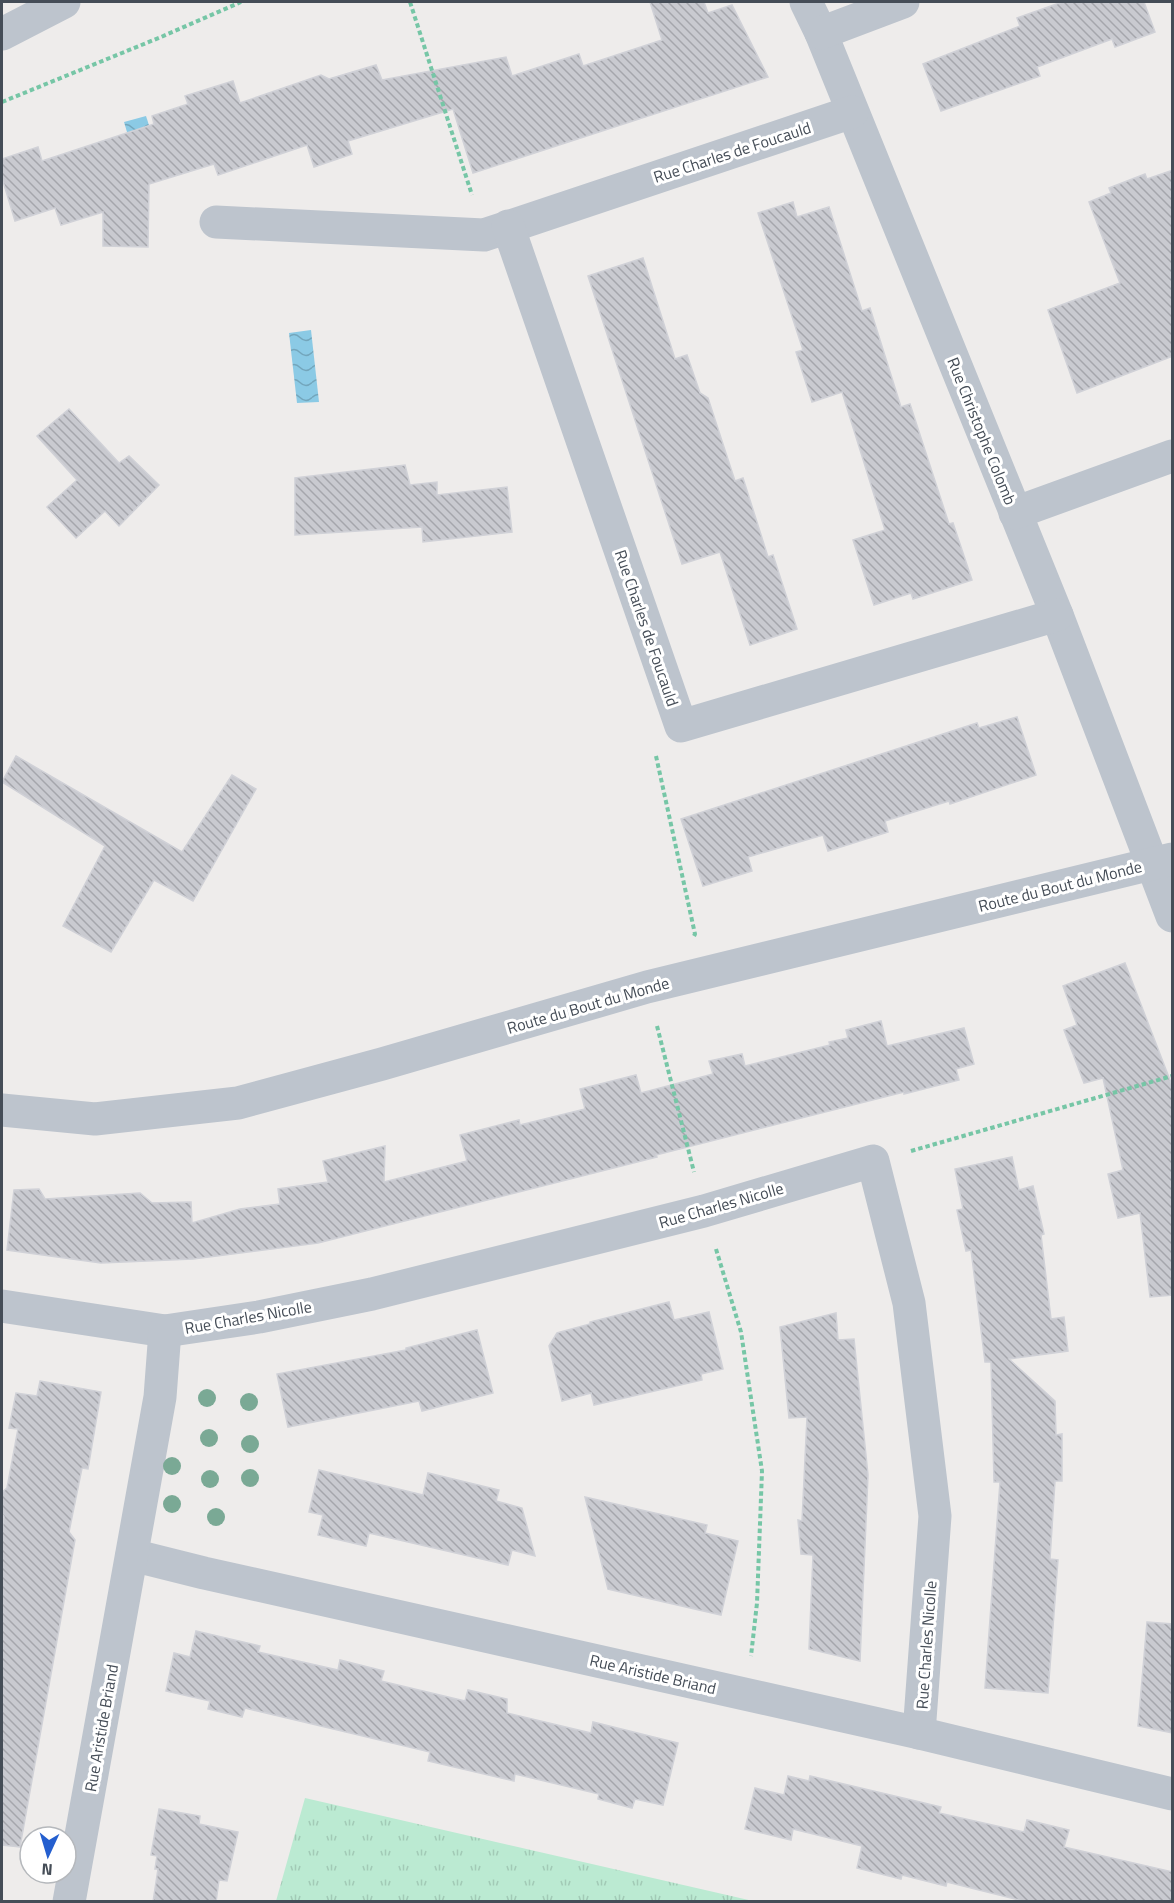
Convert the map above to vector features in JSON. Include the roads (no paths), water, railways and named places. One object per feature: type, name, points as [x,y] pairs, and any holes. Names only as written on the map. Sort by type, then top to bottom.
[{"type":"street","points":[[2,34],[64,2]]},
{"type":"street","name":"Rue Christophe Colomb","points":[[806,2],[821,33],[1057,615],[1163,861],[1173,916]]},
{"type":"street","points":[[821,33],[903,2]]},
{"type":"street","name":"Rue Charles de Foucauld","points":[[216,222],[496,231],[852,112]]},
{"type":"street","name":"Rue Charles de Foucauld","points":[[496,231],[681,726],[1057,615]]},
{"type":"street","points":[[1016,513],[1173,456]]},
{"type":"street","name":"Route du Bout du Monde","points":[[2,1110],[94,1119],[238,1103],[647,987],[1163,861]]},
{"type":"street","name":"Rue Charles Nicolle","points":[[2,1306],[165,1331],[259,1317],[372,1294],[704,1211],[873,1161],[909,1303],[935,1516],[919,1733]]},
{"type":"street","name":"Rue Aristide Briand","points":[[69,1902],[160,1397],[165,1331]]},
{"type":"street","name":"Rue Aristide Briand","points":[[132,1555],[919,1733],[1173,1794]]},
{"type":"water","points":[[146,116],[164,172],[141,179],[124,122]]},
{"type":"water","points":[[311,330],[319,402],[297,403],[289,333]]}]
